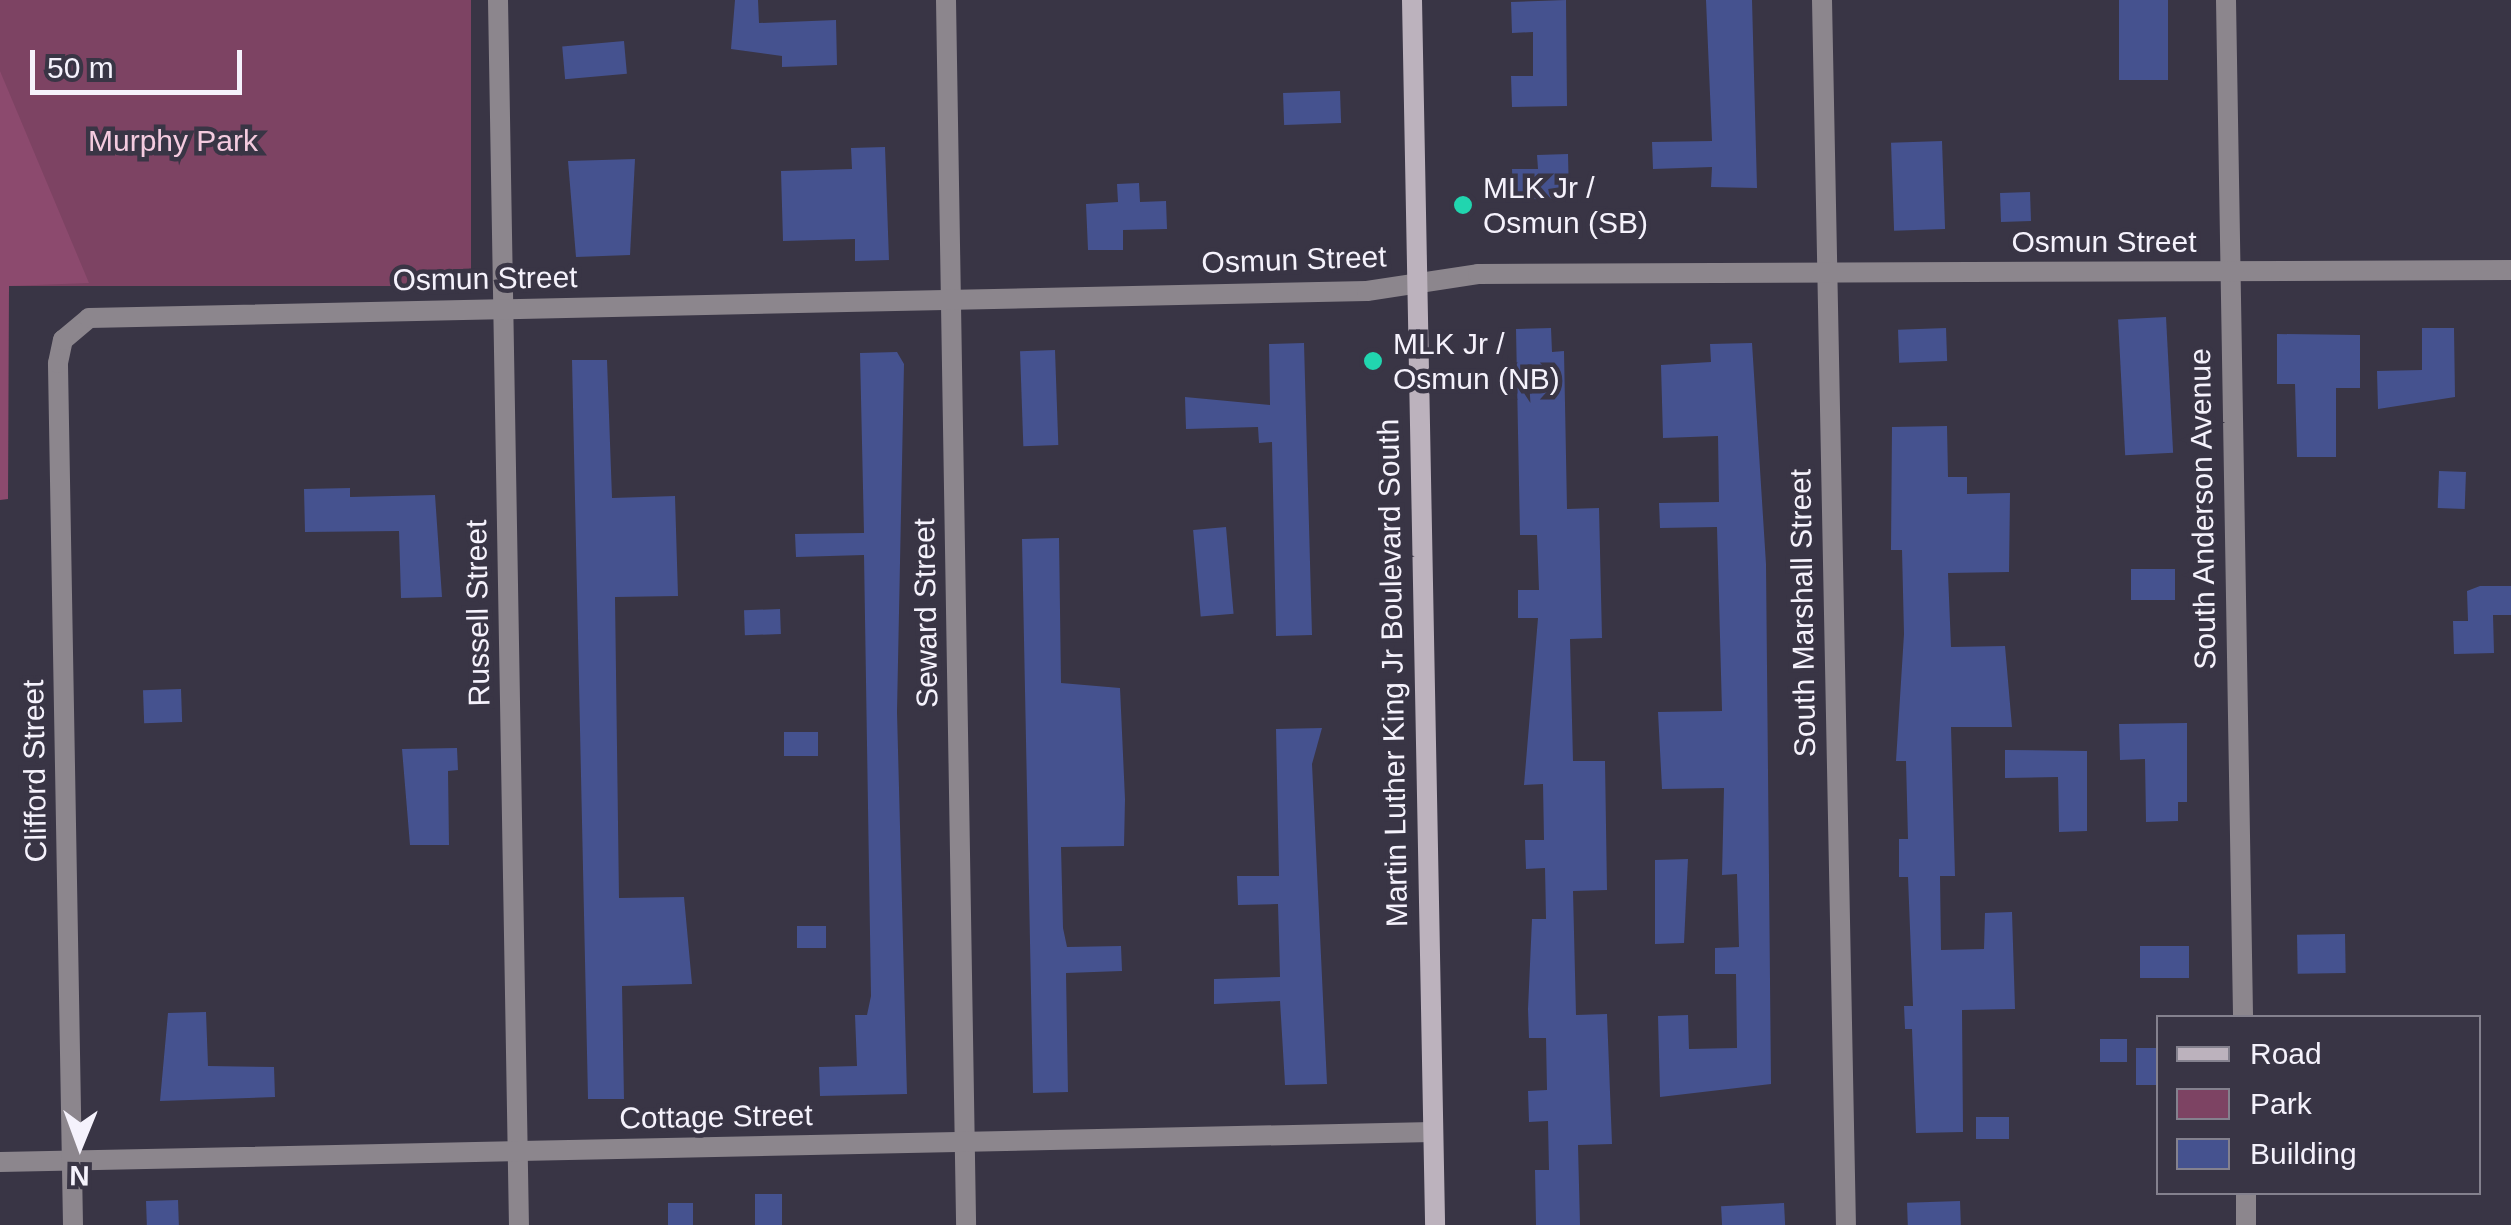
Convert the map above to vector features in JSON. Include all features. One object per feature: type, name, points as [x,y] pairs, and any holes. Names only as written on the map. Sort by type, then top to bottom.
[{"type":"main road","name":"Martin Luther King Jr Boulevard South","points":[[1412,0],[1435,1225]]},
{"type":"street","name":"Russell Street","points":[[498,0],[519,1225]]},
{"type":"street","name":"Seward Street","points":[[946,0],[966,1225]]},
{"type":"street","name":"South Marshall Street","points":[[1822,0],[1846,1225]]},
{"type":"street","name":"South Anderson Avenue","points":[[2226,0],[2242,1015]]},
{"type":"street","name":"Osmun Street","points":[[79,323],[1416,284],[1478,274],[2511,270]]},
{"type":"street","name":"Clifford Street","points":[[73,1225],[58,363],[79,323]]},
{"type":"street","name":"Cottage Street","points":[[0,1162],[1433,1132]]},
{"type":"street","points":[[2246,1195],[2246,1225]]},
{"type":"green space","name":"Murphy Park","points":[[0,0],[471,0],[471,286],[0,286]]},
{"type":"shaded area","points":[[0,71],[89,283],[9,286],[8,499],[0,500]]},
{"type":"building","points":[[735,0],[758,0],[759,23],[836,20],[837,65],[782,67],[782,56],[731,49]]},
{"type":"building","points":[[1566,0],[1567,106],[1512,107],[1511,76],[1533,76],[1533,32],[1512,33],[1511,2]]},
{"type":"building","points":[[1706,0],[1752,0],[1757,188],[1711,187],[1712,167],[1653,169],[1652,142],[1712,141]]},
{"type":"building","points":[[2119,0],[2168,0],[2168,80],[2119,80]]},
{"type":"building","points":[[624,41],[627,74],[565,79],[562,46]]},
{"type":"building","points":[[1340,91],[1341,123],[1284,125],[1283,93]]},
{"type":"building","points":[[1942,141],[1945,229],[1894,231],[1891,143]]},
{"type":"building","points":[[885,147],[889,260],[855,261],[855,239],[783,241],[781,171],[852,169],[851,148]]},
{"type":"building","points":[[1568,154],[1569,198],[1513,200],[1512,169],[1538,169],[1537,155]]},
{"type":"building","points":[[635,159],[630,255],[576,257],[568,161]]},
{"type":"building","points":[[1139,183],[1140,202],[1166,201],[1167,229],[1123,230],[1123,250],[1088,250],[1086,204],[1118,202],[1117,184]]},
{"type":"building","points":[[2030,192],[2031,221],[2001,222],[2000,193]]},
{"type":"building","points":[[2166,317],[2173,453],[2125,455],[2118,320]]},
{"type":"building","points":[[1551,328],[1552,352],[1564,351],[1567,509],[1599,508],[1602,638],[1570,639],[1573,761],[1605,761],[1607,890],[1573,891],[1576,1015],[1607,1014],[1612,1144],[1578,1145],[1580,1225],[1536,1225],[1535,1170],[1549,1170],[1548,1121],[1529,1122],[1528,1091],[1547,1090],[1546,1038],[1529,1038],[1528,1009],[1532,919],[1546,919],[1545,868],[1526,869],[1525,840],[1544,840],[1543,784],[1524,785],[1538,618],[1518,618],[1518,590],[1539,590],[1537,535],[1520,535],[1516,329]]},
{"type":"building","points":[[1946,328],[1947,361],[1899,363],[1898,330]]},
{"type":"building","points":[[2422,328],[2454,328],[2455,397],[2378,409],[2377,371],[2422,370]]},
{"type":"building","points":[[2277,334],[2360,335],[2360,388],[2336,388],[2336,457],[2297,457],[2295,384],[2277,384]]},
{"type":"building","points":[[1304,343],[1312,635],[1276,636],[1272,442],[1259,443],[1258,427],[1186,429],[1185,397],[1270,405],[1269,344]]},
{"type":"building","points":[[1752,343],[1766,564],[1771,1084],[1660,1097],[1658,1016],[1688,1015],[1689,1049],[1737,1048],[1736,974],[1715,974],[1715,948],[1739,947],[1737,874],[1722,875],[1724,788],[1662,789],[1658,712],[1722,711],[1717,527],[1660,528],[1659,503],[1719,502],[1718,436],[1663,438],[1661,365],[1711,362],[1710,344]]},
{"type":"building","points":[[1055,350],[1058,445],[1023,446],[1020,351]]},
{"type":"building","points":[[897,352],[904,364],[897,712],[907,1094],[820,1096],[819,1067],[857,1066],[855,1015],[867,1015],[871,996],[864,555],[796,557],[795,534],[864,533],[860,353]]},
{"type":"building","points":[[572,360],[607,360],[612,498],[675,496],[678,596],[615,597],[619,898],[684,897],[692,984],[622,986],[624,1099],[588,1099]]},
{"type":"building","points":[[1947,426],[1948,477],[1967,477],[1967,494],[2010,493],[2009,572],[1948,573],[1951,647],[2005,646],[2012,727],[1951,727],[1955,876],[1940,876],[1941,950],[1984,949],[1985,913],[2012,912],[2015,1009],[1962,1010],[1963,1132],[1916,1133],[1912,1029],[1905,1029],[1904,1006],[1913,1006],[1908,877],[1899,877],[1899,839],[1908,839],[1906,761],[1896,761],[1904,634],[1902,550],[1891,550],[1892,427]]},
{"type":"building","points":[[2439,471],[2466,472],[2465,509],[2438,508]]},
{"type":"building","points":[[350,488],[350,497],[435,495],[442,597],[401,598],[399,531],[305,532],[304,489]]},
{"type":"building","points":[[1226,527],[1234,614],[1201,617],[1193,530]]},
{"type":"building","points":[[1059,538],[1061,683],[1120,688],[1125,799],[1124,846],[1061,847],[1063,928],[1067,947],[1121,946],[1122,971],[1066,973],[1068,1092],[1033,1093],[1022,539]]},
{"type":"building","points":[[2131,569],[2175,569],[2175,600],[2131,600]]},
{"type":"building","points":[[2480,586],[2511,586],[2511,615],[2493,615],[2494,653],[2454,654],[2453,621],[2468,621],[2467,591]]},
{"type":"building","points":[[780,609],[781,634],[745,635],[744,610]]},
{"type":"building","points":[[181,689],[182,722],[144,723],[143,690]]},
{"type":"building","points":[[2187,723],[2187,802],[2178,802],[2178,821],[2146,822],[2145,759],[2120,760],[2119,724]]},
{"type":"building","points":[[1322,728],[1312,764],[1327,1084],[1285,1085],[1280,1001],[1214,1004],[1214,979],[1280,977],[1278,904],[1238,905],[1237,876],[1279,876],[1276,729]]},
{"type":"building","points":[[784,732],[818,732],[818,756],[784,756]]},
{"type":"building","points":[[457,748],[458,770],[448,771],[449,845],[410,845],[402,749]]},
{"type":"building","points":[[2005,750],[2087,751],[2087,831],[2059,832],[2058,777],[2005,778]]},
{"type":"building","points":[[1688,859],[1684,943],[1655,944],[1655,860]]},
{"type":"building","points":[[797,926],[826,926],[826,948],[797,948]]},
{"type":"building","points":[[2345,934],[2346,973],[2298,974],[2297,935]]},
{"type":"building","points":[[2140,946],[2189,946],[2189,978],[2140,978]]},
{"type":"building","points":[[206,1012],[208,1066],[274,1067],[275,1097],[160,1101],[168,1013]]},
{"type":"building","points":[[2100,1039],[2127,1039],[2127,1062],[2100,1062]]},
{"type":"building","points":[[2136,1048],[2156,1048],[2156,1085],[2136,1085]]},
{"type":"building","points":[[1976,1117],[2009,1117],[2009,1139],[1976,1139]]},
{"type":"building","points":[[755,1194],[782,1194],[782,1225],[755,1225]]},
{"type":"building","points":[[178,1200],[179,1225],[147,1225],[146,1201]]},
{"type":"building","points":[[1960,1201],[1961,1225],[1908,1225],[1907,1203]]},
{"type":"building","points":[[668,1203],[693,1203],[693,1225],[668,1225]]},
{"type":"building","points":[[1784,1203],[1785,1225],[1722,1225],[1721,1206]]},
{"type":"place","name":"MLK Jr / Osmun (SB)","points":[[1463,205]]},
{"type":"place","name":"MLK Jr / Osmun (NB)","points":[[1373,361]]}]
